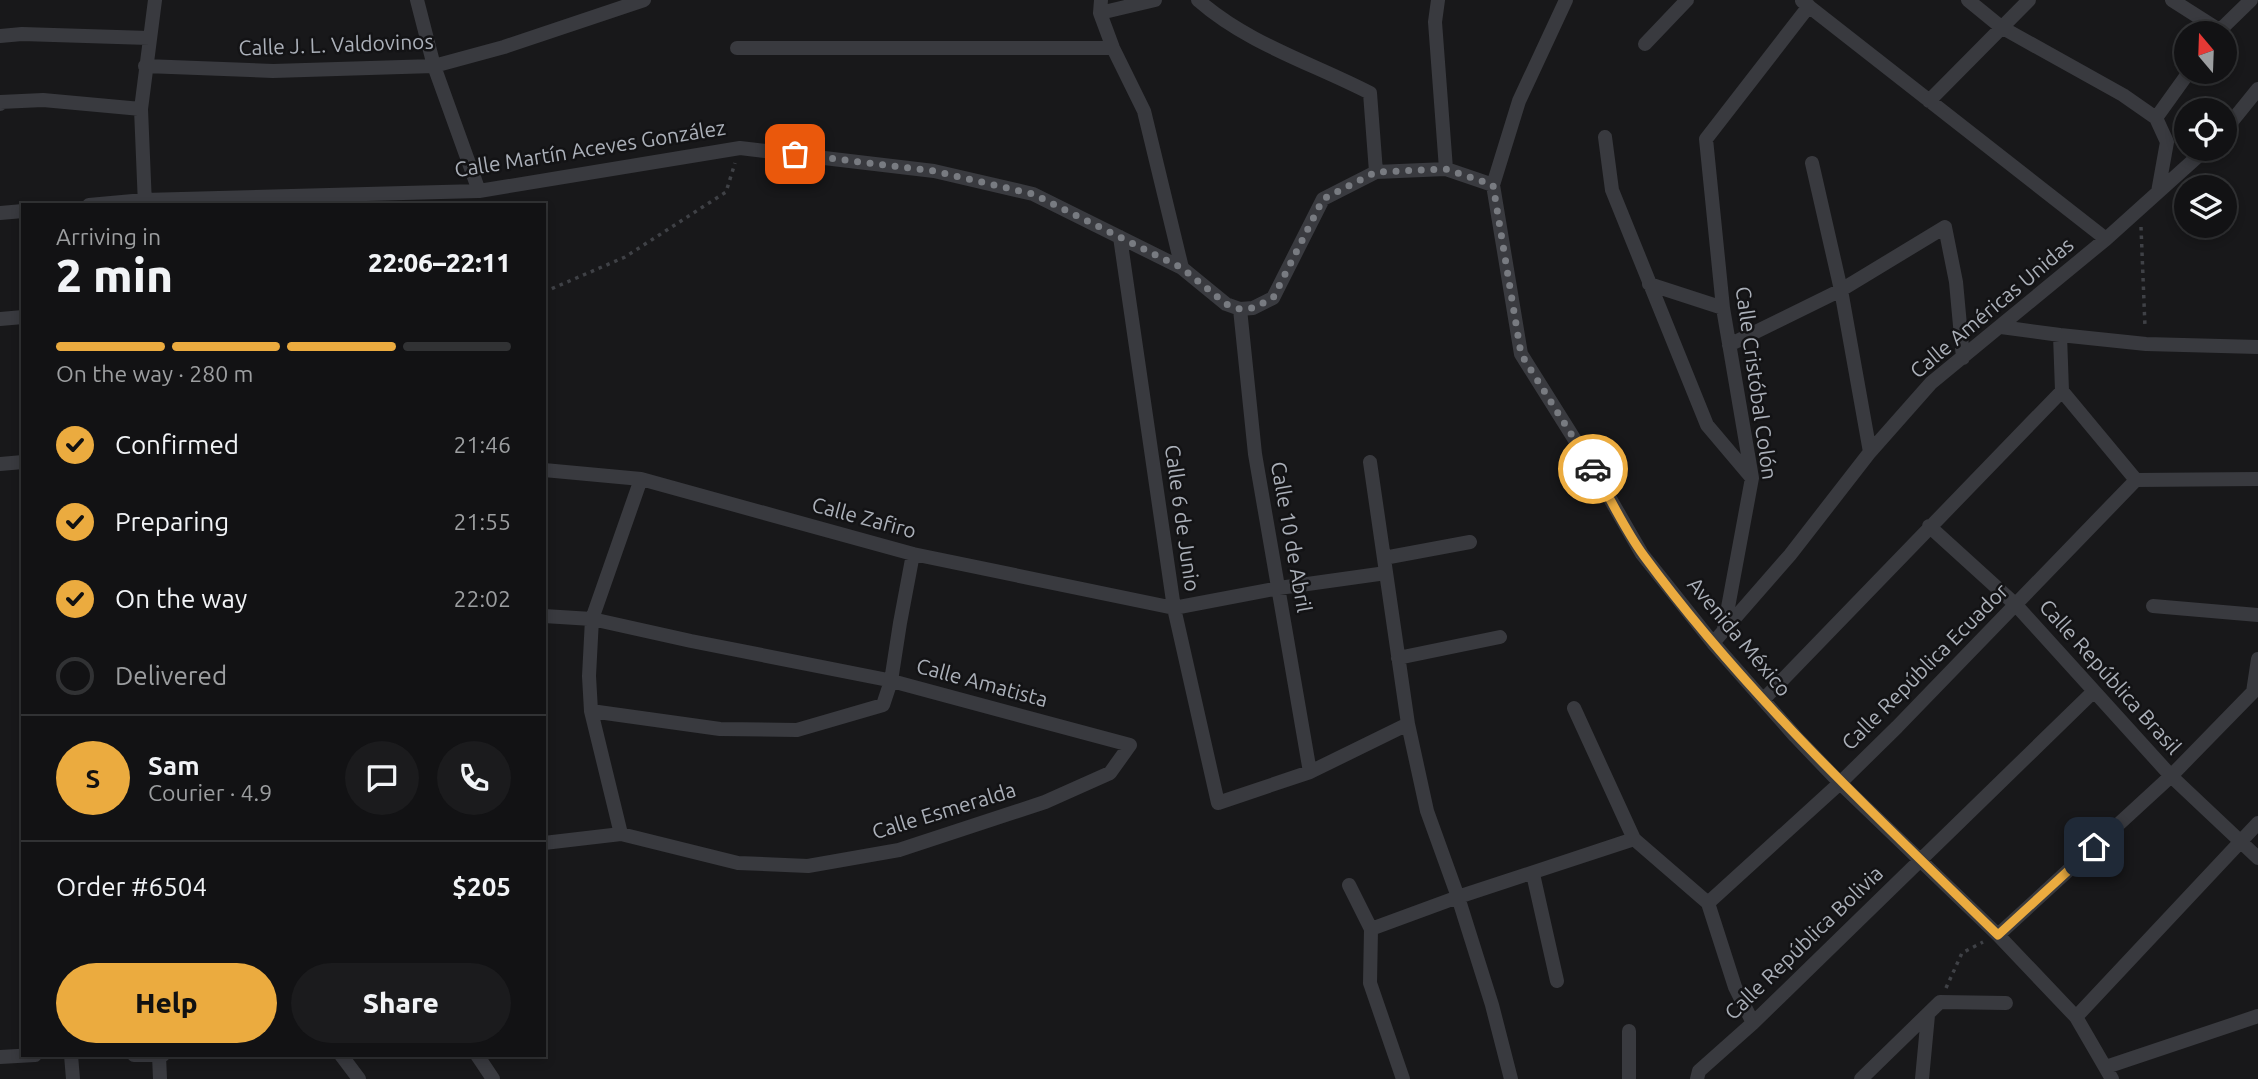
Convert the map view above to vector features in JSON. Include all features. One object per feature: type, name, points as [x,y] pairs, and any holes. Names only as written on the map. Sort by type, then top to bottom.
[{"type":"street","points":[[144,202],[141,109],[155,0]]},
{"type":"street","points":[[417,0],[434,66],[479,191]]},
{"type":"street","name":"Calle J. L. Valdovinos","points":[[145,66],[273,71],[434,66],[504,47],[644,0]]},
{"type":"street","points":[[1155,0],[1101,7],[1113,48],[1144,111],[1182,268]]},
{"type":"street","points":[[1198,0],[1220,19],[1287,56],[1370,93],[1376,172]]},
{"type":"street","points":[[1437,0],[1435,22],[1446,169]]},
{"type":"street","points":[[1240,309],[1253,308],[1273,298],[1323,199],[1376,172],[1446,169],[1493,185],[1519,101],[1566,0]]},
{"type":"street","points":[[1645,44],[1687,0]]},
{"type":"street","points":[[1968,0],[2001,27],[2123,95],[2156,118],[2167,142],[2158,192]]},
{"type":"street","points":[[1929,101],[2029,0]]},
{"type":"street","points":[[2172,0],[2202,21]]},
{"type":"street","points":[[2229,21],[2251,0]]},
{"type":"street","points":[[1805,3],[2106,239]]},
{"type":"street","name":"Calle Cristóbal Colón","points":[[1724,630],[1752,478],[1723,308],[1706,139],[1805,3]]},
{"type":"street","points":[[0,36],[22,34],[149,38]]},
{"type":"street","points":[[737,48],[1113,48]]},
{"type":"street","points":[[2156,118],[2180,84]]},
{"type":"street","points":[[2237,115],[2258,89]]},
{"type":"street","points":[[0,104],[43,100],[141,109]]},
{"type":"street","points":[[1605,137],[1612,190],[1707,425],[1752,478]]},
{"type":"street","name":"Calle Martín Aceves González","points":[[126,203],[479,191],[740,148],[934,171],[1033,194],[1182,268],[1226,304],[1240,309]]},
{"type":"street","name":"Calle Américas Unidas","points":[[1713,643],[1790,555],[1870,452],[1931,383],[2106,239],[2193,161]]},
{"type":"street","points":[[1812,163],[1842,290],[1870,452]]},
{"type":"street","name":"Avenida México","points":[[1493,185],[1521,354],[1642,554],[1713,643],[1840,783],[1998,935],[2076,1017],[2109,1073]]},
{"type":"street","points":[[0,212],[21,211]]},
{"type":"street","points":[[1729,345],[1842,290],[1945,227],[1956,282],[1963,358]]},
{"type":"street","name":"Calle 6 de Junio","points":[[1119,237],[1174,608],[1218,803],[1310,772]]},
{"type":"street","points":[[1649,284],[1723,308]]},
{"type":"street","name":"Calle 10 de Abril","points":[[1240,309],[1255,454],[1310,772]]},
{"type":"street","points":[[0,319],[21,317]]},
{"type":"street","points":[[2001,327],[2146,344],[2258,347]]},
{"type":"street","points":[[2060,335],[2062,391],[2136,480],[2258,479]]},
{"type":"street","points":[[1763,700],[2062,391]]},
{"type":"street","points":[[1370,461],[1408,724],[1427,811],[1492,1005],[1511,1079]]},
{"type":"street","points":[[0,464],[21,462]]},
{"type":"street","name":"Calle Zafiro","points":[[546,470],[641,479],[914,554],[1174,608]]},
{"type":"street","points":[[621,834],[592,711],[589,676],[592,619],[641,479]]},
{"type":"street","name":"Calle República Ecuador","points":[[1708,903],[1840,783],[1897,727],[2136,480]]},
{"type":"street","name":"Calle República Brasil","points":[[1930,526],[2016,605],[2171,776],[2258,858]]},
{"type":"street","points":[[1174,608],[1385,566],[1470,542]]},
{"type":"street","points":[[546,616],[592,619],[891,681],[914,554]]},
{"type":"street","points":[[2153,606],[2258,615]]},
{"type":"street","points":[[1398,658],[1500,637]]},
{"type":"street","points":[[1998,935],[2171,776],[2253,692],[2258,659]]},
{"type":"street","name":"Calle Amatista","points":[[592,711],[720,729],[797,730],[883,705],[891,681],[1130,745]]},
{"type":"street","name":"Calle República Bolivia","points":[[1697,1079],[1699,1071],[1753,1023],[2093,692]]},
{"type":"street","points":[[1574,708],[1634,839],[1708,903],[1735,987],[1753,1023]]},
{"type":"street","points":[[1310,772],[1408,724]]},
{"type":"street","name":"Calle Esmeralda","points":[[546,843],[621,834],[738,863],[808,866],[821,864],[899,850],[1045,802],[1110,773],[1130,745]]},
{"type":"street","points":[[2076,1017],[2258,824]]},
{"type":"street","points":[[1371,929],[1458,897],[1634,839]]},
{"type":"street","points":[[1533,874],[1557,981]]},
{"type":"street","points":[[1349,885],[1371,929],[1370,983],[1403,1079]]},
{"type":"street","points":[[1861,1079],[1940,1002],[2006,1003]]},
{"type":"street","points":[[1922,1079],[1928,1015]]},
{"type":"street","points":[[2109,1073],[2258,1016]]},
{"type":"street","points":[[1629,1031],[1629,1079]]},
{"type":"street","points":[[0,1057],[21,1056]]},
{"type":"street","points":[[71,1057],[73,1079]]},
{"type":"street","points":[[160,1057],[160,1079]]},
{"type":"street","points":[[342,1057],[359,1079]]},
{"type":"street","points":[[478,1057],[493,1079]]},
{"type":"path","points":[[546,291],[625,257],[726,192],[740,148]]},
{"type":"path","points":[[2140,208],[2146,344]]},
{"type":"path","points":[[1940,1002],[1962,953],[1998,935]]},
{"type":"way so far","points":[[795,154],[934,171],[1033,194],[1182,268],[1226,304],[1240,309],[1253,308],[1273,298],[1323,199],[1376,172],[1446,169],[1493,185],[1521,354],[1593,469]]},
{"type":"route","points":[[1593,469],[1642,554],[1713,643],[1840,783],[1998,935],[2094,847]]}]
